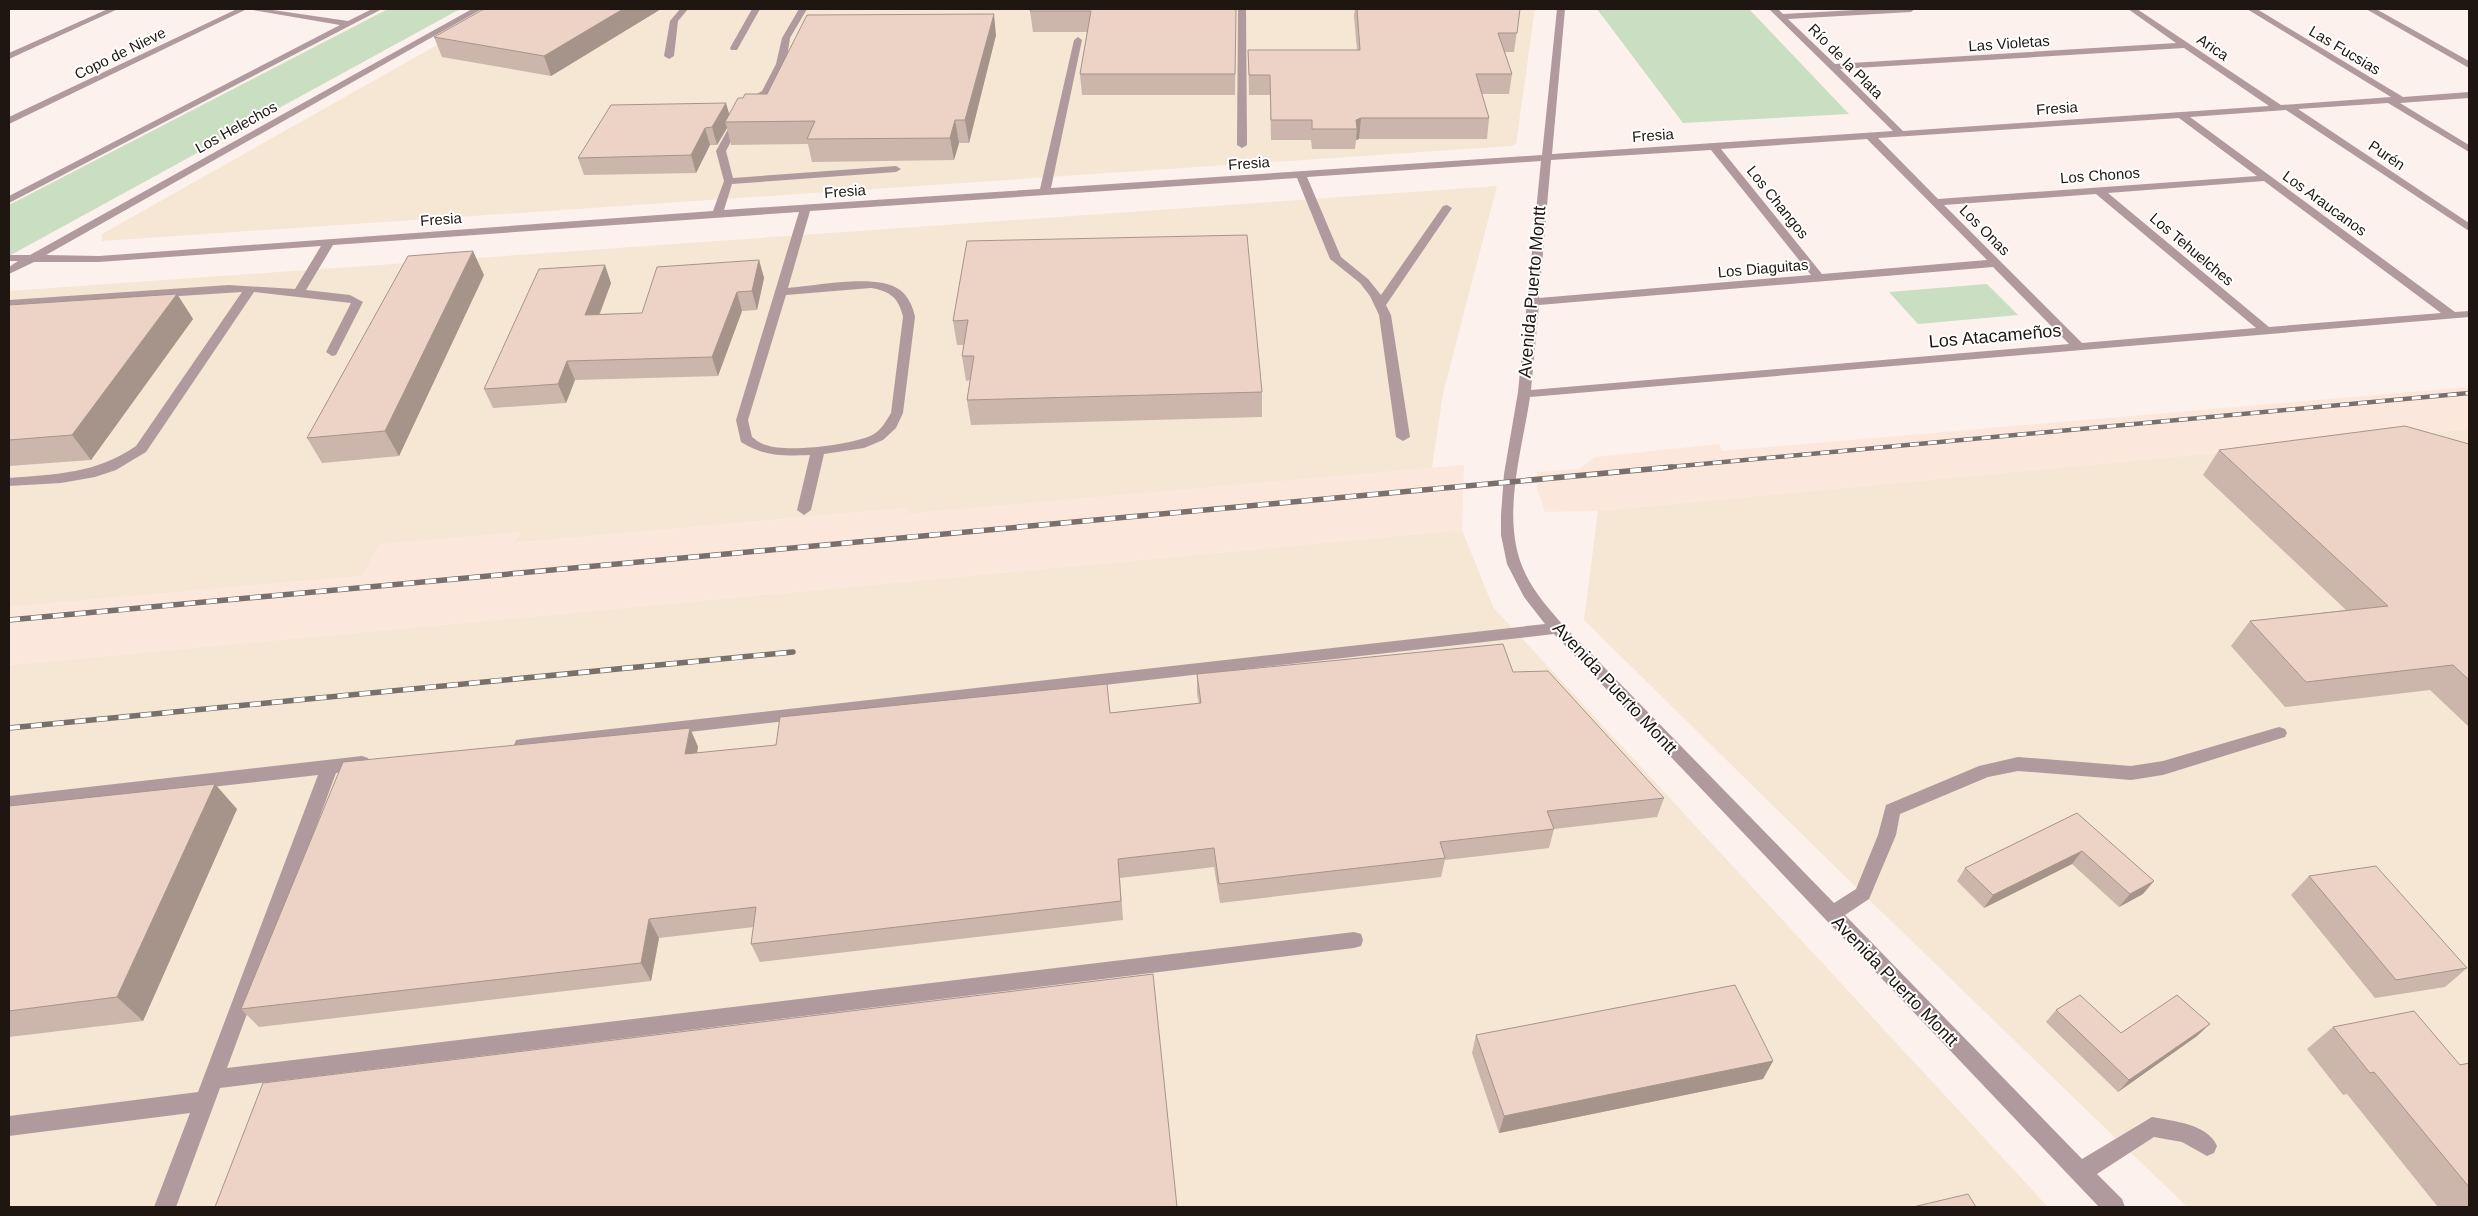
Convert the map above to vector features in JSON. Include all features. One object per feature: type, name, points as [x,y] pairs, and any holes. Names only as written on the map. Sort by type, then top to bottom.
[{"type":"street","points":[[9,56],[114,9]]},
{"type":"street","name":"Copo de Nieve","points":[[9,121],[243,9]]},
{"type":"street","points":[[251,9],[348,24]]},
{"type":"street","points":[[9,200],[378,9]]},
{"type":"street","name":"Los Helechos","points":[[9,271],[478,9]]},
{"type":"street","points":[[669,56],[674,21],[684,9]]},
{"type":"street","points":[[734,48],[756,9]]},
{"type":"street","points":[[718,214],[726,185],[729,181],[721,151],[742,111],[751,101],[766,93],[781,64],[786,38],[803,9]]},
{"type":"street","points":[[1242,9],[1242,145]]},
{"type":"street","name":"Avenida Puerto Montt","points":[[1561,9],[1544,157],[1524,394],[1510,482],[1508,535],[1511,556],[1517,572],[1526,588],[1557,628],[2114,1207]]},
{"type":"street","name":"Río de la Plata","points":[[1773,9],[1900,133]]},
{"type":"street","points":[[1781,16],[1911,9]]},
{"type":"street","name":"Arica","points":[[2132,9],[2284,107]]},
{"type":"street","name":"Las Fucsias","points":[[2251,9],[2469,149]]},
{"type":"street","points":[[2370,9],[2469,64]]},
{"type":"street","points":[[1045,192],[1078,40]]},
{"type":"street","name":"Las Violetas","points":[[1833,67],[2186,45]]},
{"type":"street","name":"Fresia","points":[[9,258],[100,259],[718,214],[2469,95]]},
{"type":"street","name":"Purén","points":[[2284,107],[2469,228]]},
{"type":"street","name":"Los Araucanos","points":[[2180,114],[2452,315]]},
{"type":"street","name":"Los Onas","points":[[1869,135],[2079,347]]},
{"type":"street","name":"Los Changos","points":[[1713,146],[1819,278]]},
{"type":"street","points":[[729,181],[896,169]]},
{"type":"street","points":[[1301,174],[1336,260],[1364,281],[1385,314],[1403,437]]},
{"type":"street","name":"Los Chonos","points":[[1936,202],[2266,178]]},
{"type":"street","name":"Los Tehuelches","points":[[2098,190],[2266,331]]},
{"type":"street","points":[[782,292],[871,286],[885,287],[897,293],[906,303],[908,317],[897,414],[889,428],[878,437],[859,445],[818,451],[783,452],[762,449],[746,439],[742,420],[782,292],[805,208]]},
{"type":"street","points":[[1380,305],[1446,208]]},
{"type":"street","points":[[299,292],[329,242]]},
{"type":"street","name":"Los Diaguitas","points":[[1532,302],[1996,263]]},
{"type":"street","points":[[9,482],[72,478],[114,466],[128,459],[141,448],[250,288]]},
{"type":"street","points":[[9,304],[250,288],[350,298],[358,302],[332,352]]},
{"type":"street","name":"Los Atacameños","points":[[1524,394],[2469,314]]},
{"type":"street","points":[[804,510],[818,451]]},
{"type":"street","points":[[508,746],[1557,628]]},
{"type":"street","points":[[1832,914],[1863,894],[1887,835],[1892,810],[1985,771],[2018,764],[2130,773],[2163,768],[2279,733]]},
{"type":"street","points":[[9,803],[380,761]]},
{"type":"street","points":[[166,1207],[330,766]]},
{"type":"street","points":[[213,1079],[1354,940]]},
{"type":"street","points":[[9,1126],[205,1101]]},
{"type":"street","points":[[2080,1172],[2152,1127],[2185,1133],[2207,1146]]},
{"type":"shaded area","points":[[501,9],[1535,9],[1516,144],[1511,146],[102,241],[102,234]]},
{"type":"shaded area","points":[[1497,186],[1443,393],[1432,468],[906,514],[907,508],[514,543],[520,532],[362,576],[9,607],[9,291]]},
{"type":"shaded area","points":[[2469,387],[2469,429],[1598,511],[1545,512],[1537,489],[1537,472],[1579,469],[1595,457],[1719,444],[1722,451]]},
{"type":"shaded area","points":[[2469,429],[2469,1207],[2187,1207],[1863,894],[1584,620],[1598,511]]},
{"type":"shaded area","points":[[1464,465],[1462,530],[9,665],[9,607],[362,576],[379,544],[520,532],[514,543],[907,508],[906,514]]},
{"type":"shaded area","points":[[1462,530],[1493,607],[2048,1207],[9,1207],[9,665]]},
{"type":"green space","points":[[388,9],[460,9],[9,256],[9,205]]},
{"type":"green space","points":[[1597,9],[1749,9],[1849,114],[1683,123]]},
{"type":"green space","points":[[1987,284],[2018,315],[1918,324],[1889,292]]},
{"type":"building","points":[[484,9],[623,9],[544,56],[434,37]]},
{"type":"building","points":[[1031,9],[1236,9],[1235,74],[1080,74],[1091,11],[1030,11]]},
{"type":"building","points":[[1357,9],[1520,9],[1517,33],[1498,33],[1512,74],[1476,74],[1489,118],[1361,118],[1356,120],[1357,129],[1312,129],[1312,120],[1271,120],[1270,75],[1249,75],[1248,50],[1360,50]]},
{"type":"building","points":[[994,14],[965,120],[955,120],[950,138],[807,139],[815,121],[725,122],[738,98],[743,98],[745,94],[767,94],[807,15]]},
{"type":"building","points":[[726,103],[712,127],[705,128],[691,155],[578,158],[611,105]]},
{"type":"building","points":[[1247,235],[1262,392],[967,400],[974,356],[962,356],[968,320],[953,321],[967,241]]},
{"type":"building","points":[[473,251],[385,431],[307,438],[408,256]]},
{"type":"building","points":[[759,260],[752,291],[737,292],[712,357],[567,361],[558,384],[484,389],[539,269],[605,265],[585,315],[642,313],[657,267]]},
{"type":"building","points":[[177,294],[72,435],[9,440],[9,305]]},
{"type":"building","points":[[2405,426],[2469,444],[2469,680],[2453,665],[2306,682],[2250,621],[2388,606],[2219,450]]},
{"type":"building","points":[[1503,644],[1513,672],[1548,671],[1664,798],[1547,811],[1554,829],[1440,842],[1445,858],[1219,884],[1214,848],[1118,859],[1121,901],[751,944],[756,907],[649,919],[641,963],[241,1009],[343,762],[690,728],[685,754],[776,745],[780,717],[1107,684],[1110,713],[1201,703],[1197,674]]},
{"type":"building","points":[[215,784],[117,997],[9,1011],[9,806]]},
{"type":"building","points":[[2077,813],[2154,881],[2130,894],[2082,851],[1993,895],[1965,868]]},
{"type":"building","points":[[2376,866],[2467,968],[2396,980],[2309,876]]},
{"type":"building","points":[[1153,974],[1177,1207],[215,1207],[263,1083]]},
{"type":"building","points":[[1735,985],[1773,1061],[1504,1116],[1476,1035]]},
{"type":"building","points":[[2080,995],[2121,1033],[2177,995],[2210,1024],[2129,1080],[2056,1010]]},
{"type":"building","points":[[2414,1011],[2460,1065],[2469,1063],[2469,1187],[2374,1072],[2370,1073],[2333,1027]]},
{"type":"building","points":[[1968,1194],[1976,1207],[1913,1207]]},
{"type":"railway","points":[[1659,468],[2469,393]]},
{"type":"railway","points":[[9,620],[1672,467]]},
{"type":"railway","points":[[9,728],[793,652]]}]
